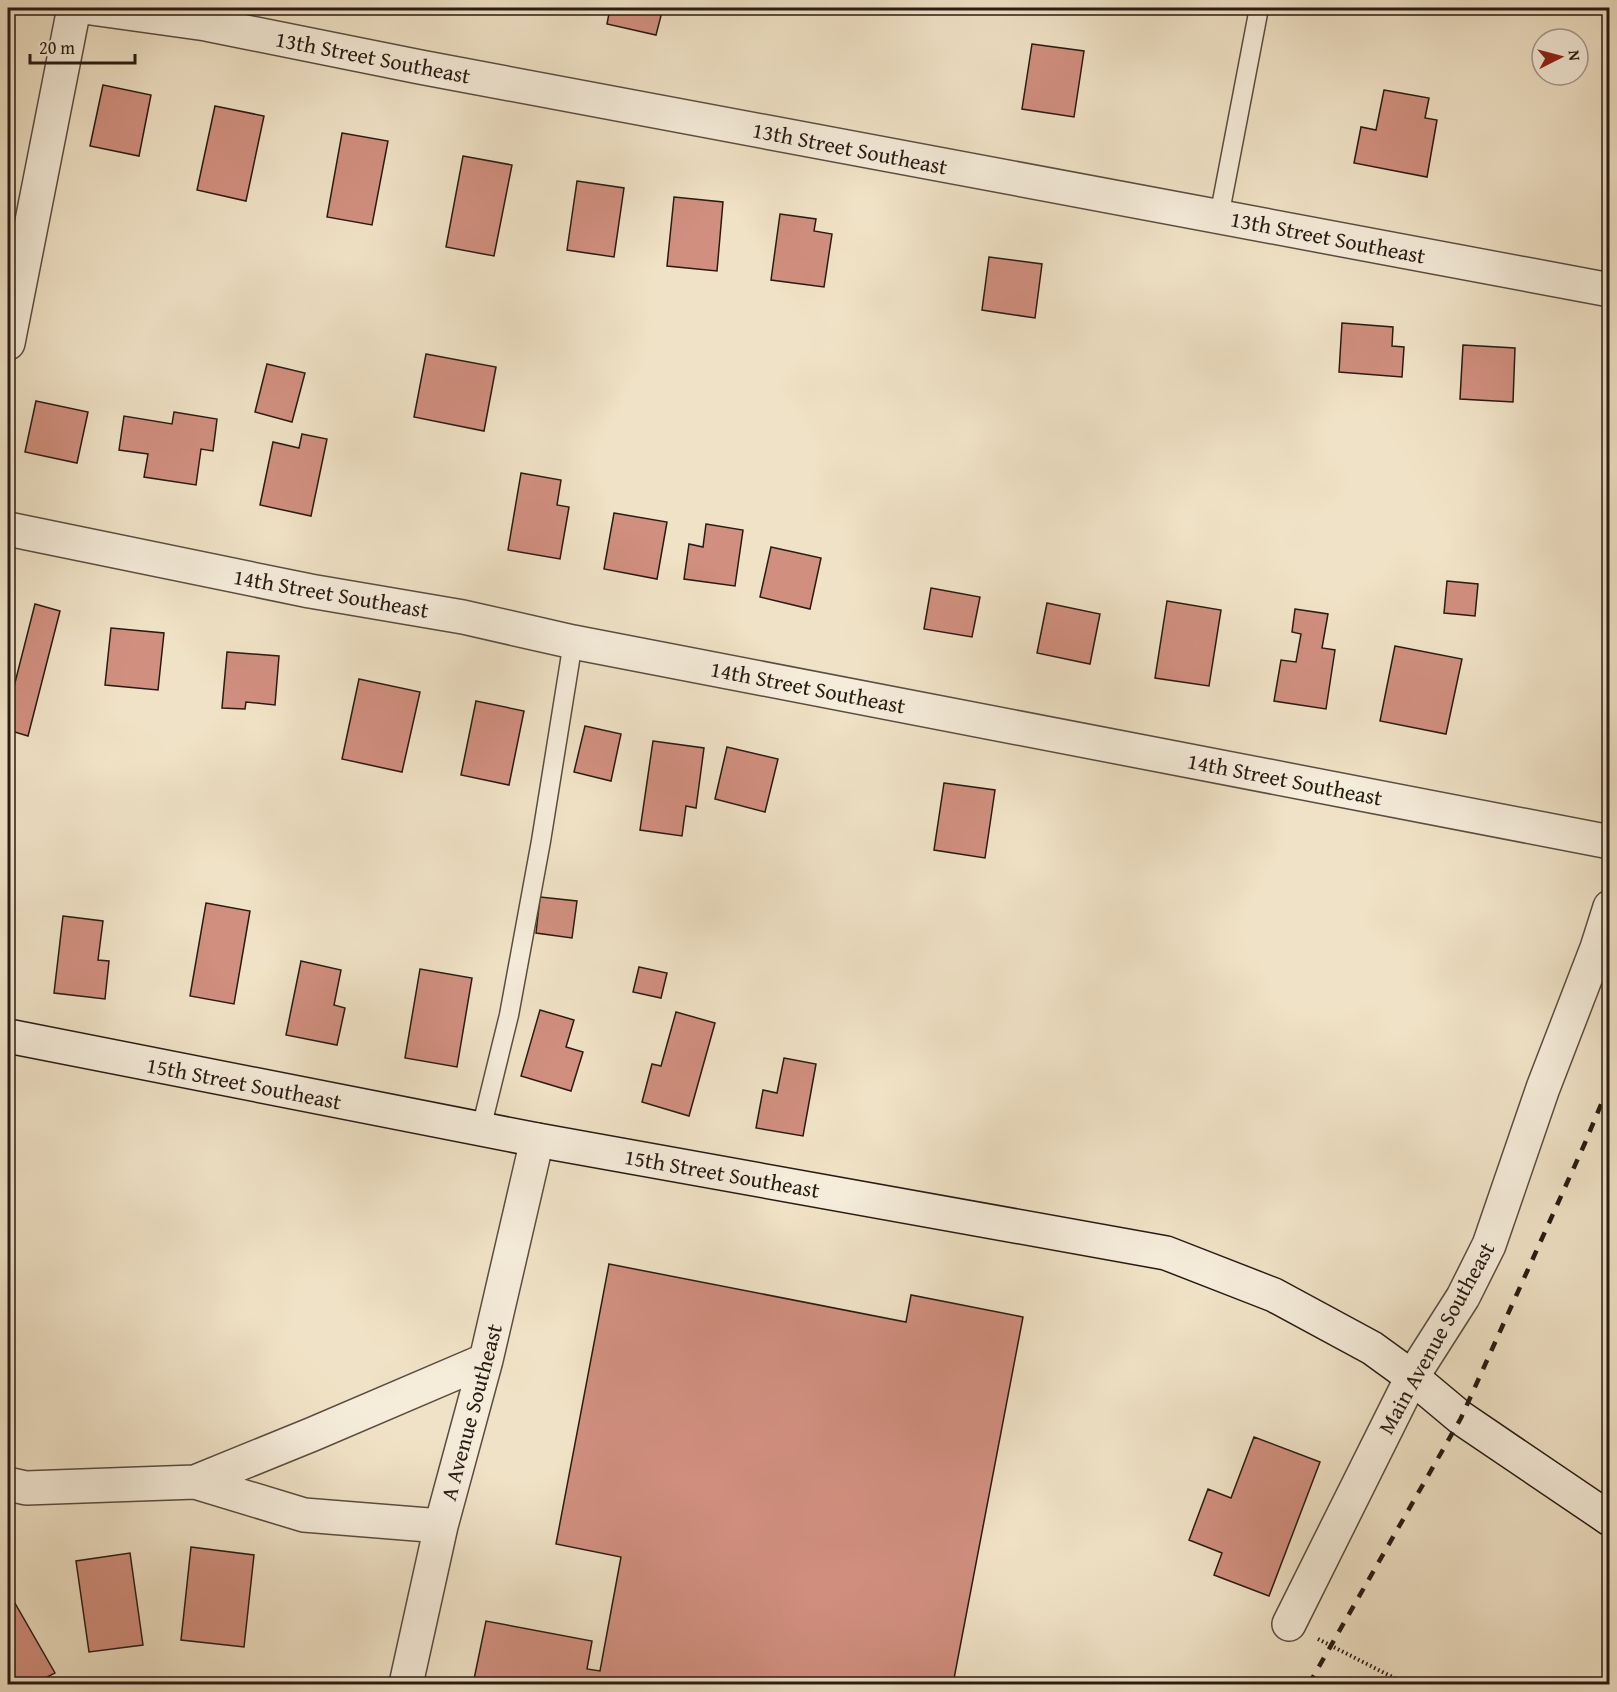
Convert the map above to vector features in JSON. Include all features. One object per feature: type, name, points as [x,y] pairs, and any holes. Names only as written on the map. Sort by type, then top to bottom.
[{"type":"street","points":[[8,343],[74,8]]},
{"type":"street","name":"13th Street Southeast","points":[[91,8],[206,24],[431,69],[1610,290]]},
{"type":"street","name":"14th Street Southeast","points":[[8,530],[310,591],[463,616],[573,642],[1610,842]]},
{"type":"street","name":"Main Avenue Southeast","points":[[1289,1624],[1412,1377],[1463,1297],[1489,1245],[1543,1088],[1597,948],[1610,907]]},
{"type":"street","name":"15th Street Southeast","points":[[8,1036],[537,1140],[1166,1253],[1274,1295],[1328,1322],[1372,1348],[1412,1377],[1461,1418],[1610,1519]]},
{"type":"street","name":"A Avenue Southeast","points":[[406,1684],[441,1526],[486,1360],[537,1140]]},
{"type":"street","points":[[14,1492],[195,1482],[486,1360]]},
{"type":"street","points":[[195,1482],[304,1515],[441,1526]]},
{"type":"lane","points":[[1219,217],[1259,8]]},
{"type":"lane","points":[[481,1129],[514,992],[573,642]]},
{"type":"path","points":[[1289,1624],[1406,1684]]},
{"type":"building","points":[[500,8],[544,8],[543,12]]},
{"type":"building","points":[[610,8],[663,8],[656,35],[607,24]]},
{"type":"building","points":[[1032,44],[1084,51],[1074,117],[1022,109]]},
{"type":"building","points":[[103,85],[151,95],[139,156],[90,146]]},
{"type":"building","points":[[1384,90],[1429,98],[1425,118],[1437,120],[1427,177],[1354,163],[1361,127],[1376,130]]},
{"type":"building","points":[[215,106],[264,116],[246,201],[197,190]]},
{"type":"building","points":[[342,133],[388,141],[372,225],[327,217]]},
{"type":"building","points":[[463,156],[512,165],[494,256],[446,247]]},
{"type":"building","points":[[577,181],[624,188],[614,257],[567,250]]},
{"type":"building","points":[[674,197],[723,202],[717,271],[667,266]]},
{"type":"building","points":[[780,214],[816,219],[814,231],[832,234],[824,287],[771,280]]},
{"type":"building","points":[[989,257],[1042,264],[1035,318],[982,310]]},
{"type":"building","points":[[1342,323],[1393,327],[1392,346],[1404,347],[1402,377],[1339,372]]},
{"type":"building","points":[[1463,345],[1515,348],[1513,402],[1460,399]]},
{"type":"building","points":[[426,354],[496,367],[484,431],[414,417]]},
{"type":"building","points":[[267,364],[305,373],[292,422],[255,412]]},
{"type":"building","points":[[36,401],[88,412],[77,463],[25,452]]},
{"type":"building","points":[[174,412],[217,419],[213,451],[201,449],[196,485],[144,477],[148,454],[119,450],[124,416],[172,424]]},
{"type":"building","points":[[302,434],[327,439],[311,516],[260,505],[273,442],[299,448]]},
{"type":"building","points":[[521,473],[561,480],[557,505],[569,507],[560,559],[508,550]]},
{"type":"building","points":[[614,513],[667,522],[657,579],[604,569]]},
{"type":"building","points":[[706,524],[743,530],[735,586],[684,579],[689,544],[703,547]]},
{"type":"building","points":[[771,547],[821,558],[810,609],[760,597]]},
{"type":"building","points":[[1447,581],[1478,584],[1475,616],[1444,613]]},
{"type":"building","points":[[931,588],[980,597],[972,637],[924,629]]},
{"type":"building","points":[[1167,601],[1221,610],[1209,686],[1155,678]]},
{"type":"building","points":[[1047,603],[1100,614],[1090,664],[1037,653]]},
{"type":"building","points":[[35,604],[60,611],[28,736],[8,730],[8,710]]},
{"type":"building","points":[[1295,609],[1328,614],[1322,648],[1335,650],[1326,709],[1274,701],[1281,660],[1296,662],[1301,634],[1292,632]]},
{"type":"building","points":[[111,628],[164,633],[158,690],[105,685]]},
{"type":"building","points":[[1395,646],[1462,659],[1446,734],[1380,721]]},
{"type":"building","points":[[227,652],[279,656],[275,705],[246,702],[245,709],[222,708]]},
{"type":"building","points":[[359,679],[420,692],[402,772],[342,759]]},
{"type":"building","points":[[476,701],[524,711],[509,785],[461,775]]},
{"type":"building","points":[[585,726],[621,734],[611,781],[574,772]]},
{"type":"building","points":[[653,741],[704,748],[696,808],[686,806],[682,836],[640,830]]},
{"type":"building","points":[[727,747],[778,759],[765,812],[715,799]]},
{"type":"building","points":[[944,783],[995,790],[985,858],[934,850]]},
{"type":"building","points":[[540,897],[577,901],[572,938],[536,933]]},
{"type":"building","points":[[206,903],[250,911],[234,1004],[190,996]]},
{"type":"building","points":[[63,916],[103,921],[98,960],[109,961],[105,999],[54,993]]},
{"type":"building","points":[[301,961],[341,970],[334,1005],[345,1008],[337,1045],[286,1035]]},
{"type":"building","points":[[639,967],[667,973],[661,998],[633,992]]},
{"type":"building","points":[[420,969],[472,978],[457,1067],[405,1058]]},
{"type":"building","points":[[540,1010],[574,1020],[566,1047],[583,1052],[571,1091],[521,1076]]},
{"type":"building","points":[[676,1012],[715,1023],[689,1116],[642,1102],[652,1064],[661,1066]]},
{"type":"building","points":[[784,1058],[816,1064],[803,1136],[756,1128],[763,1090],[777,1093]]},
{"type":"building","points":[[609,1264],[906,1322],[911,1295],[1023,1317],[953,1684],[473,1684],[486,1621],[592,1641],[587,1669],[600,1671],[621,1557],[556,1544]]},
{"type":"building","points":[[1254,1437],[1320,1462],[1269,1596],[1214,1575],[1222,1553],[1189,1540],[1208,1489],[1231,1498]]},
{"type":"building","points":[[191,1547],[254,1555],[244,1647],[181,1640]]},
{"type":"building","points":[[130,1553],[143,1645],[89,1652],[76,1561]]},
{"type":"building","points":[[8,1591],[55,1673],[34,1684],[8,1684]]},
{"type":"railway","points":[[1309,1684],[1461,1418],[1610,1083]]}]
